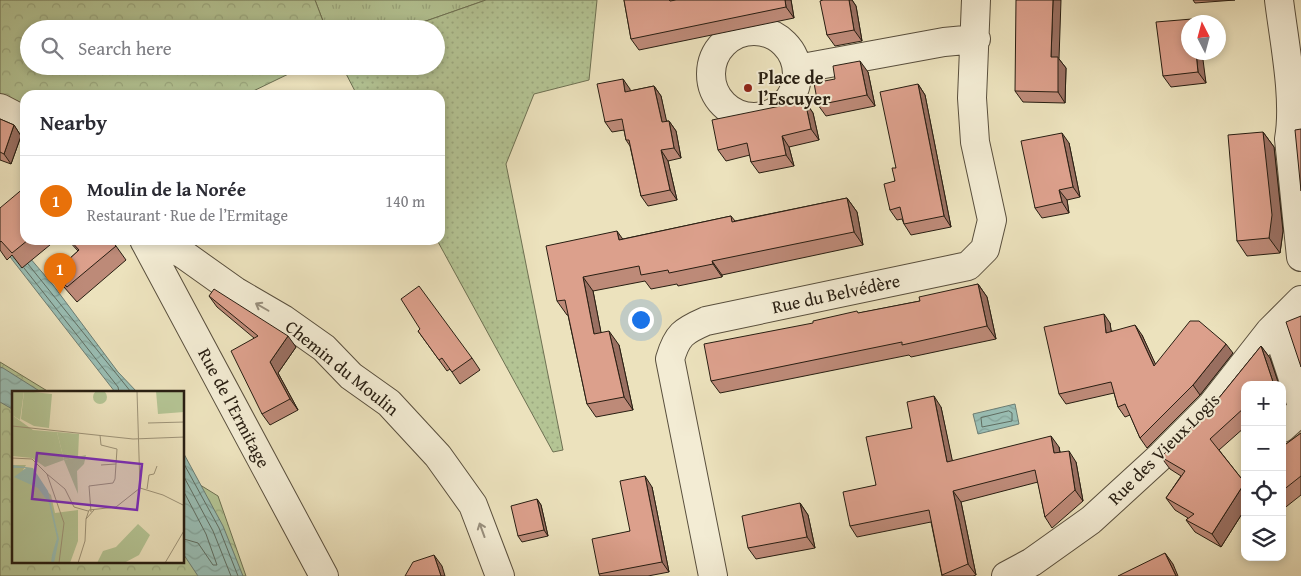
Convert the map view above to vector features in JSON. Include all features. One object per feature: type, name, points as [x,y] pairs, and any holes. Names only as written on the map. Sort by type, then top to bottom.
[{"type":"street","name":"Rue du Belvédère","points":[[713,576],[670,359],[675,341],[688,329],[706,321],[968,266],[985,249],[992,220],[975,142],[972,98],[976,39],[976,0]]},
{"type":"street","points":[[1279,0],[1292,123],[1289,139],[1301,257]]},
{"type":"street","points":[[797,68],[944,42],[976,39]]},
{"type":"street","points":[[0,108],[20,118]]},
{"type":"street","name":"Rue de l’Ermitage","points":[[146,245],[324,576]]},
{"type":"street","name":"Chemin du Moulin","points":[[166,245],[183,254],[235,291],[283,319],[324,348],[351,376],[389,402],[438,456],[473,505],[500,576]]},
{"type":"street","name":"Rue des Vieux Logis","points":[[1006,576],[1032,562],[1091,520],[1162,456],[1212,405],[1276,327],[1301,300]]},
{"type":"street","points":[[1276,327],[1301,403]]},
{"type":"street","points":[[1284,426],[1301,411]]},
{"type":"green space","points":[[0,0],[315,0],[323,20],[20,20],[20,75],[286,75],[255,90],[20,90],[20,104],[0,94]]},
{"type":"green space","points":[[315,0],[486,0],[429,20],[323,20]]},
{"type":"green space","points":[[486,0],[597,0],[589,80],[534,94],[506,164],[563,450],[553,452],[440,245],[445,245],[445,90],[354,90],[347,75],[445,75],[445,20],[429,20]]},
{"type":"green space","points":[[0,362],[47,391],[12,391],[12,564],[185,564],[185,476],[218,496],[246,576],[0,576]]},
{"type":"water","points":[[0,223],[53,285],[118,372],[136,391],[114,391],[0,244]]},
{"type":"water","points":[[0,367],[39,391],[12,391],[12,409],[0,402]]},
{"type":"water","points":[[1015,404],[1019,424],[978,434],[973,414]]},
{"type":"water","points":[[185,456],[223,526],[243,576],[198,576],[185,556]]},
{"type":"building","points":[[624,0],[785,0],[786,7],[631,39]]},
{"type":"building","points":[[849,0],[854,30],[827,35],[820,1]]},
{"type":"building","points":[[1016,0],[1053,0],[1051,57],[1058,57],[1058,92],[1015,91]]},
{"type":"building","points":[[1181,20],[1181,60],[1197,60],[1198,72],[1163,76],[1156,22]]},
{"type":"building","points":[[860,61],[867,95],[818,105],[814,83],[835,79],[833,66]]},
{"type":"building","points":[[623,79],[625,92],[654,86],[662,122],[669,121],[674,148],[661,150],[670,190],[641,196],[629,140],[626,140],[622,119],[605,122],[597,84]]},
{"type":"building","points":[[918,84],[944,216],[904,224],[900,207],[890,210],[884,184],[895,181],[892,168],[896,168],[880,92]]},
{"type":"building","points":[[805,101],[811,129],[782,136],[786,155],[751,162],[747,143],[718,150],[712,120]]},
{"type":"building","points":[[0,119],[14,125],[4,154],[0,152]]},
{"type":"building","points":[[1301,129],[1301,191],[1295,130]]},
{"type":"building","points":[[1263,132],[1272,215],[1269,238],[1237,241],[1228,135]]},
{"type":"building","points":[[1062,133],[1073,187],[1059,190],[1062,202],[1035,208],[1021,141]]},
{"type":"building","points":[[20,191],[20,245],[22,245],[12,253],[0,242],[0,208]]},
{"type":"building","points":[[847,198],[854,232],[712,261],[713,264],[669,273],[668,270],[641,275],[639,266],[583,277],[594,334],[609,331],[624,397],[587,404],[565,300],[557,301],[546,246],[617,231],[619,240],[731,216],[732,222]]},
{"type":"building","points":[[74,245],[116,246],[67,287],[54,273],[79,250]]},
{"type":"building","points":[[978,284],[987,326],[902,345],[902,342],[711,381],[704,344],[813,323],[813,321],[857,311],[858,313],[920,301],[919,297]]},
{"type":"building","points":[[419,286],[472,358],[452,372],[442,358],[439,360],[418,331],[420,329],[401,299]]},
{"type":"building","points":[[214,289],[288,336],[270,362],[290,399],[262,414],[231,351],[258,336],[209,296]]},
{"type":"building","points":[[1104,314],[1106,333],[1135,325],[1154,366],[1190,321],[1199,321],[1226,344],[1193,385],[1140,438],[1125,404],[1118,407],[1111,382],[1059,394],[1044,327]]},
{"type":"building","points":[[1301,316],[1301,367],[1286,322]]},
{"type":"building","points":[[1261,346],[1273,381],[1241,381],[1241,411],[1210,439],[1241,478],[1241,489],[1212,534],[1186,520],[1194,514],[1166,498],[1185,471],[1161,457],[1214,404]]},
{"type":"building","points":[[934,396],[947,462],[1051,436],[1054,453],[1069,451],[1075,490],[1045,517],[1035,470],[953,491],[968,564],[942,575],[929,510],[850,526],[843,492],[876,485],[866,437],[912,428],[907,402]]},
{"type":"building","points":[[1301,433],[1301,476],[1286,488],[1286,471],[1286,444]]},
{"type":"building","points":[[645,476],[662,562],[599,574],[592,539],[630,531],[620,481]]},
{"type":"building","points":[[537,499],[544,530],[518,536],[511,506]]},
{"type":"building","points":[[800,503],[807,537],[748,548],[742,516]]},
{"type":"building","points":[[1165,553],[1176,576],[1118,576]]},
{"type":"building","points":[[434,555],[441,576],[405,576],[413,562]]},
{"type":"place","name":"Place de l’Escuyer","points":[[748,88]]},
{"type":"place","name":"Moulin de la Norée","points":[[60,294]]}]
